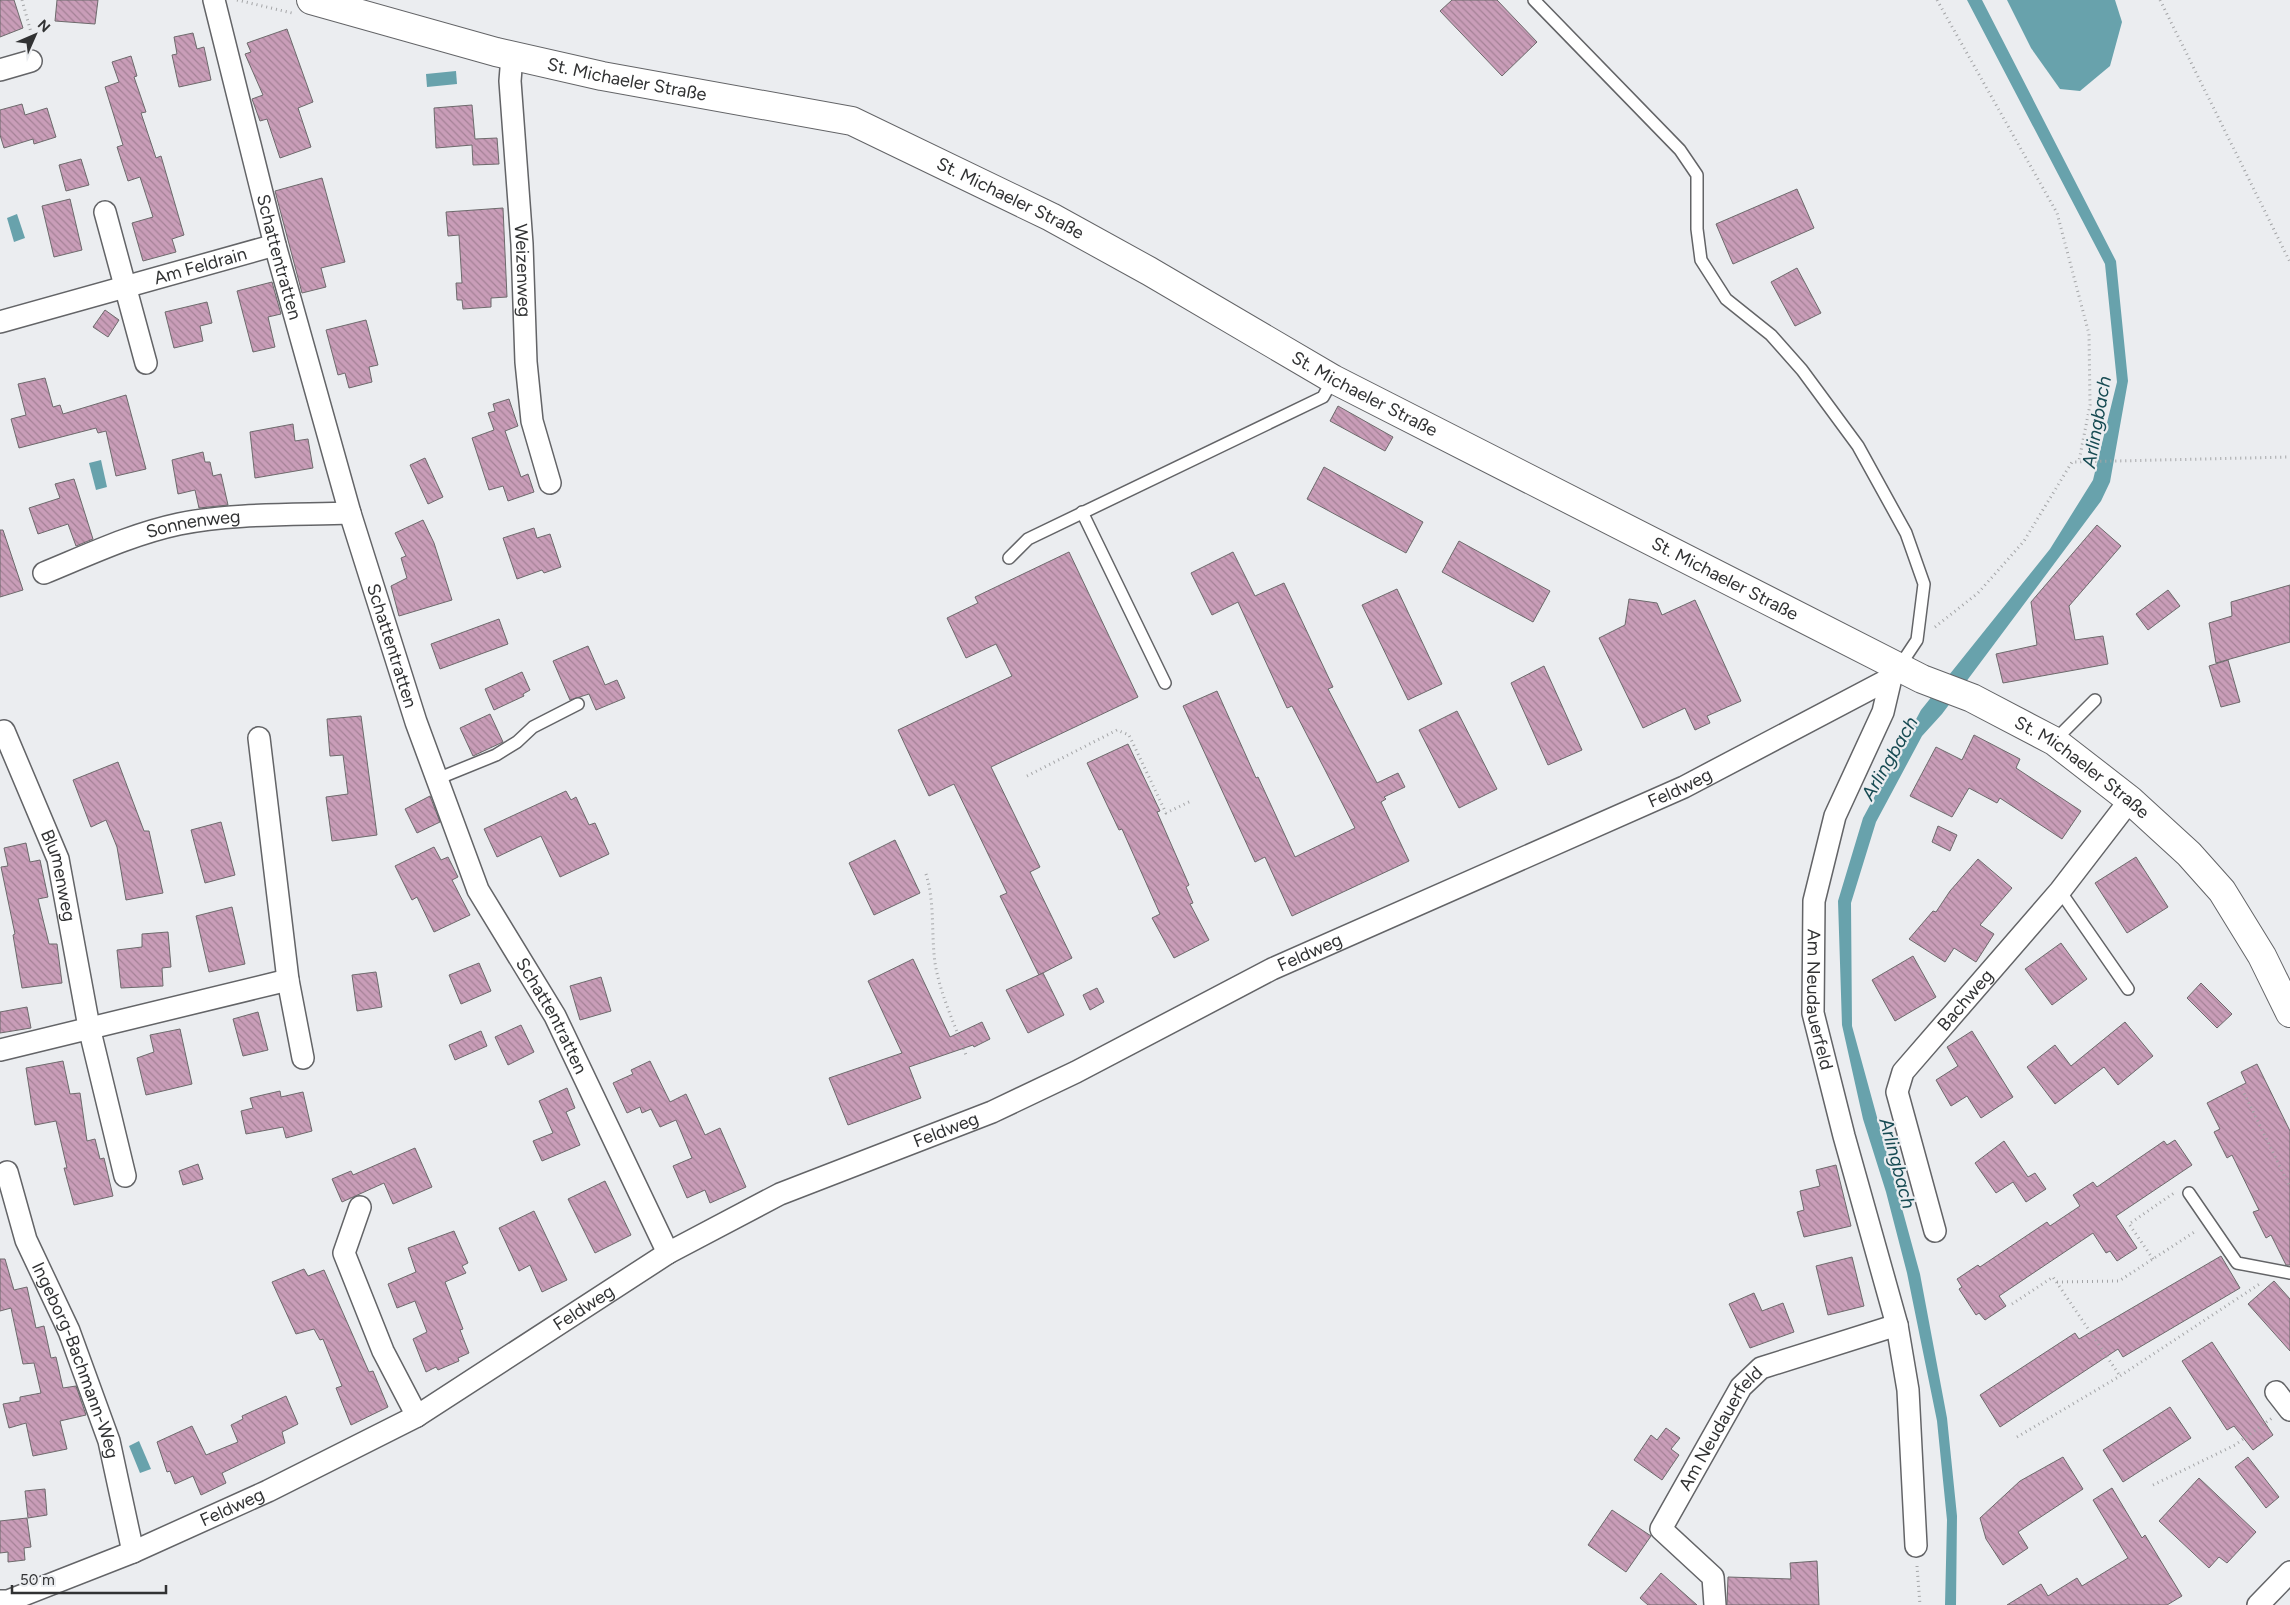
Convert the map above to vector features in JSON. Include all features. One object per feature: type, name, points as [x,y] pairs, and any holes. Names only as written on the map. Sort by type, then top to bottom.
[{"type":"main road","name":"St. Michaeler Straße","points":[[302,7],[602,76],[852,121],[1051,216],[1149,271],[1332,379],[1904,675],[1972,698],[2054,741],[2130,800],[2189,854],[2222,892],[2262,956],[2290,1013]]},
{"type":"street","name":"Schattentratten","points":[[214,0],[275,245],[350,513],[413,713],[478,890],[555,1016],[668,1253]]},
{"type":"street","name":"Weizenweg","points":[[512,56],[510,81],[522,244],[526,362],[532,421],[550,482]]},
{"type":"street","points":[[0,70],[31,61]]},
{"type":"street","points":[[105,212],[146,363]]},
{"type":"street","name":"Am Feldrain","points":[[0,322],[275,245]]},
{"type":"street","name":"Sonnenweg","points":[[44,573],[133,537],[180,524],[219,519],[350,513]]},
{"type":"street","name":"Feldweg","points":[[5,1602],[134,1552],[268,1491],[417,1416],[668,1253],[780,1194],[992,1112],[1076,1072],[1272,969],[1684,787],[1904,675]]},
{"type":"street","name":"Am Neudauerfeld","points":[[1904,675],[1883,712],[1836,816],[1814,901],[1813,1012],[1844,1136],[1897,1325],[1908,1390],[1916,1546]]},
{"type":"street","name":"Blumenweg","points":[[4,731],[58,859],[89,1028],[125,1176]]},
{"type":"street","points":[[259,738],[288,980],[303,1058]]},
{"type":"street","name":"Bachweg","points":[[1935,1232],[1897,1092],[1903,1072],[2060,891],[2130,800]]},
{"type":"street","points":[[0,1050],[288,980]]},
{"type":"street","name":"Ingeborg-Bachmann-Weg","points":[[7,1172],[26,1240],[69,1331],[109,1441],[134,1552]]},
{"type":"street","points":[[360,1207],[344,1253],[383,1351],[417,1416]]},
{"type":"street","name":"Am Neudauerfeld","points":[[1715,1605],[1713,1577],[1661,1530],[1741,1387],[1761,1368],[1897,1325]]},
{"type":"street","points":[[2258,1605],[2290,1572]]},
{"type":"lane","points":[[1534,0],[1680,150],[1697,175],[1697,229],[1701,260],[1726,299],[1771,335],[1802,370],[1858,446],[1906,533],[1924,584],[1917,640],[1904,675]]},
{"type":"lane","points":[[1009,558],[1028,539],[1323,397],[1332,379]]},
{"type":"lane","points":[[1082,512],[1165,683]]},
{"type":"lane","points":[[2054,741],[2095,700]]},
{"type":"lane","points":[[437,779],[496,755],[518,742],[533,726],[578,704]]},
{"type":"lane","points":[[2060,891],[2128,989]]},
{"type":"lane","points":[[2189,1193],[2237,1263],[2285,1272]]},
{"type":"path","points":[[22,0],[34,40],[31,61]]},
{"type":"path","points":[[237,0],[302,7]]},
{"type":"path","points":[[1937,0],[2057,213],[2089,334],[2090,405],[2079,462]]},
{"type":"path","points":[[2160,0],[2290,262]]},
{"type":"path","points":[[1917,640],[1978,593],[2024,541],[2072,462],[2290,457]]},
{"type":"path","points":[[1027,776],[1117,730],[1129,735],[1166,813],[1191,801]]},
{"type":"path","points":[[926,874],[932,892],[935,962],[942,992],[966,1055]]},
{"type":"path","points":[[2242,1089],[2290,1188]]},
{"type":"path","points":[[2152,1259],[2129,1224],[2174,1193],[2189,1193]]},
{"type":"path","points":[[2057,1282],[2119,1281],[2209,1222]]},
{"type":"path","points":[[2016,1438],[2120,1376],[2285,1272]]},
{"type":"path","points":[[2012,1304],[2053,1277],[2120,1376]]},
{"type":"path","points":[[2153,1485],[2235,1445],[2285,1403]]},
{"type":"path","points":[[1916,1546],[1920,1605]]},
{"type":"water","points":[[1967,0],[1982,0],[2116,261],[2128,381],[2110,482],[2101,501],[1942,714],[1922,736],[1876,822],[1851,903],[1852,1026],[1920,1274],[1947,1418],[1957,1516],[1956,1605],[1945,1605],[1947,1520],[1937,1421],[1907,1273],[1886,1192],[1863,1119],[1842,1025],[1838,901],[1863,818],[1921,710],[2050,549],[2093,480],[2117,382],[2105,264]]},
{"type":"water","points":[[2007,0],[2115,0],[2122,22],[2110,66],[2080,91],[2060,89],[2031,48]]},
{"type":"water","points":[[456,71],[457,84],[427,87],[426,74]]},
{"type":"water","points":[[17,214],[25,238],[14,242],[7,218]]},
{"type":"water","points":[[101,460],[107,487],[96,490],[89,463]]},
{"type":"water","points":[[139,1441],[151,1469],[140,1473],[129,1446]]},
{"type":"building","points":[[0,0],[14,0],[23,28],[0,37]]},
{"type":"building","points":[[57,0],[98,0],[95,24],[55,21]]},
{"type":"building","points":[[1452,0],[1497,0],[1537,42],[1502,76],[1440,11]]},
{"type":"building","points":[[287,29],[313,102],[298,108],[311,147],[280,158],[267,119],[260,121],[252,99],[263,95],[245,54],[251,52],[247,43]]},
{"type":"building","points":[[193,33],[197,49],[204,47],[211,80],[179,87],[172,55],[177,54],[174,37]]},
{"type":"building","points":[[131,56],[137,76],[134,77],[146,112],[141,113],[156,158],[161,156],[184,235],[172,239],[176,252],[143,261],[132,223],[153,217],[140,177],[128,181],[117,147],[123,145],[105,87],[119,82],[112,62]]},
{"type":"building","points":[[22,104],[25,115],[47,108],[56,137],[34,144],[33,139],[4,148],[0,135],[0,110]]},
{"type":"building","points":[[472,105],[475,139],[497,138],[499,164],[473,165],[472,145],[436,148],[434,108]]},
{"type":"building","points":[[81,159],[89,185],[66,191],[59,165]]},
{"type":"building","points":[[322,178],[345,262],[321,268],[326,287],[302,293],[275,191]]},
{"type":"building","points":[[1797,189],[1814,228],[1733,264],[1716,224]]},
{"type":"building","points":[[70,199],[82,250],[54,257],[42,206]]},
{"type":"building","points":[[503,208],[507,297],[491,298],[491,307],[463,309],[462,300],[457,300],[456,283],[462,283],[459,235],[448,236],[446,212]]},
{"type":"building","points":[[1797,268],[1821,313],[1795,326],[1771,282]]},
{"type":"building","points":[[272,282],[281,314],[268,317],[275,347],[253,352],[237,291]]},
{"type":"building","points":[[207,302],[212,323],[200,326],[203,341],[174,348],[165,312]]},
{"type":"building","points":[[105,310],[119,320],[108,337],[93,327]]},
{"type":"building","points":[[366,320],[378,365],[369,367],[372,382],[349,388],[345,373],[338,375],[326,330]]},
{"type":"building","points":[[45,378],[53,407],[60,405],[63,414],[126,395],[146,469],[116,476],[106,431],[98,433],[96,428],[19,448],[11,419],[26,415],[18,384]]},
{"type":"building","points":[[509,399],[518,426],[505,431],[521,477],[528,474],[534,492],[508,501],[503,486],[489,490],[472,438],[494,430],[488,413],[495,411],[493,404]]},
{"type":"building","points":[[1338,406],[1393,437],[1385,451],[1330,421]]},
{"type":"building","points":[[293,424],[295,441],[308,439],[313,468],[255,478],[250,432]]},
{"type":"building","points":[[203,452],[205,462],[210,462],[213,476],[221,474],[228,505],[199,508],[195,490],[178,494],[172,460]]},
{"type":"building","points":[[425,458],[443,497],[428,504],[410,465]]},
{"type":"building","points":[[1324,467],[1423,522],[1406,553],[1307,499]]},
{"type":"building","points":[[74,479],[93,539],[76,546],[68,524],[38,534],[29,508],[60,498],[55,484]]},
{"type":"building","points":[[423,520],[434,543],[452,600],[399,616],[391,586],[407,578],[401,558],[406,556],[395,533]]},
{"type":"building","points":[[2097,525],[2121,546],[2069,606],[2075,640],[2103,636],[2108,664],[2003,683],[1996,654],[2037,645],[2031,602]]},
{"type":"building","points":[[534,528],[537,538],[550,534],[561,567],[544,573],[542,570],[517,579],[503,538]]},
{"type":"building","points":[[0,530],[3,530],[23,590],[0,597]]},
{"type":"building","points":[[1459,541],[1550,591],[1533,622],[1442,572]]},
{"type":"building","points":[[1069,552],[1138,697],[991,767],[1040,867],[1030,872],[1072,958],[1039,975],[1000,896],[1007,893],[954,784],[929,796],[898,730],[1012,676],[996,644],[966,658],[947,618],[978,603],[975,597]]},
{"type":"building","points":[[1233,552],[1255,596],[1284,583],[1333,687],[1328,689],[1377,783],[1398,773],[1405,787],[1384,797],[1386,799],[1381,802],[1409,861],[1292,916],[1265,857],[1255,862],[1183,706],[1217,691],[1256,778],[1258,777],[1295,857],[1355,828],[1292,706],[1287,708],[1238,602],[1212,615],[1191,573]]},
{"type":"building","points":[[2290,585],[2290,642],[2216,663],[2209,623],[2232,616],[2231,602]]},
{"type":"building","points":[[1397,589],[1442,684],[1408,700],[1362,605]]},
{"type":"building","points":[[2168,590],[2180,606],[2148,630],[2136,614]]},
{"type":"building","points":[[1629,599],[1657,603],[1662,615],[1695,600],[1741,701],[1707,716],[1710,723],[1695,730],[1685,708],[1643,728],[1599,638],[1625,625]]},
{"type":"building","points":[[499,619],[508,644],[440,669],[431,644]]},
{"type":"building","points":[[588,646],[605,685],[617,680],[625,698],[596,710],[589,694],[570,700],[553,661]]},
{"type":"building","points":[[2228,660],[2240,702],[2221,707],[2209,666]]},
{"type":"building","points":[[1544,666],[1582,750],[1548,765],[1511,683]]},
{"type":"building","points":[[522,672],[530,690],[523,694],[524,696],[494,710],[485,689]]},
{"type":"building","points":[[1457,711],[1497,789],[1459,808],[1419,730]]},
{"type":"building","points":[[490,714],[503,742],[473,756],[460,728]]},
{"type":"building","points":[[361,716],[377,835],[332,841],[326,797],[348,794],[343,755],[330,756],[327,719]]},
{"type":"building","points":[[1974,735],[2020,759],[2016,768],[2081,811],[2062,839],[2000,798],[1997,803],[1969,788],[1952,817],[1910,796],[1936,747],[1962,760]]},
{"type":"building","points":[[1128,744],[1160,811],[1157,812],[1189,885],[1186,887],[1193,903],[1190,904],[1209,940],[1174,958],[1152,918],[1160,914],[1122,829],[1119,830],[1087,763]]},
{"type":"building","points":[[118,762],[144,831],[149,831],[163,893],[126,900],[117,847],[106,820],[91,827],[73,780]]},
{"type":"building","points":[[566,791],[571,800],[576,797],[589,825],[595,823],[609,854],[560,877],[541,836],[497,857],[484,829]]},
{"type":"building","points":[[430,796],[440,822],[417,833],[405,809]]},
{"type":"building","points":[[221,822],[235,875],[205,883],[191,830]]},
{"type":"building","points":[[1938,826],[1957,835],[1950,851],[1932,842]]},
{"type":"building","points":[[895,840],[920,893],[874,915],[849,863]]},
{"type":"building","points":[[26,843],[30,862],[40,860],[48,897],[38,899],[49,944],[57,944],[62,983],[22,988],[13,935],[15,934],[1,867],[8,866],[4,848]]},
{"type":"building","points":[[434,847],[441,860],[448,857],[458,877],[452,880],[470,915],[434,932],[417,897],[412,900],[395,866]]},
{"type":"building","points":[[2136,857],[2168,907],[2127,933],[2095,883]]},
{"type":"building","points":[[1978,859],[2012,888],[1980,925],[1994,934],[1976,962],[1954,948],[1945,962],[1909,939],[1933,911],[1936,912],[1950,891]]},
{"type":"building","points":[[232,907],[245,964],[209,972],[196,916]]},
{"type":"building","points":[[168,932],[171,967],[162,968],[163,986],[121,988],[117,950],[142,947],[142,934]]},
{"type":"building","points":[[2061,943],[2087,979],[2052,1005],[2025,969]]},
{"type":"building","points":[[1913,956],[1936,997],[1895,1021],[1872,980]]},
{"type":"building","points":[[913,959],[950,1037],[982,1022],[990,1039],[974,1047],[973,1045],[909,1067],[921,1098],[848,1125],[829,1078],[902,1053],[868,981]]},
{"type":"building","points":[[479,963],[491,991],[461,1004],[449,975]]},
{"type":"building","points":[[376,972],[382,1007],[357,1011],[352,975]]},
{"type":"building","points":[[1043,973],[1064,1015],[1028,1033],[1006,990]]},
{"type":"building","points":[[601,977],[611,1011],[580,1020],[570,986]]},
{"type":"building","points":[[2201,983],[2232,1014],[2217,1028],[2187,998]]},
{"type":"building","points":[[1097,988],[1104,1002],[1090,1010],[1083,995]]},
{"type":"building","points":[[27,1007],[31,1028],[0,1033],[0,1012]]},
{"type":"building","points":[[258,1012],[268,1050],[243,1056],[233,1019]]},
{"type":"building","points":[[2125,1022],[2153,1056],[2118,1085],[2104,1067],[2055,1104],[2027,1067],[2055,1045],[2071,1066]]},
{"type":"building","points":[[521,1025],[534,1052],[508,1065],[495,1037]]},
{"type":"building","points":[[180,1029],[192,1084],[146,1095],[137,1058],[154,1052],[150,1035]]},
{"type":"building","points":[[481,1031],[487,1046],[455,1060],[449,1045]]},
{"type":"building","points":[[1972,1031],[2013,1097],[1981,1118],[1967,1096],[1951,1106],[1936,1080],[1958,1066],[1947,1047]]},
{"type":"building","points":[[63,1061],[70,1094],[80,1093],[87,1141],[95,1139],[100,1159],[104,1158],[113,1196],[74,1205],[64,1168],[67,1168],[56,1121],[35,1125],[26,1068]]},
{"type":"building","points":[[650,1061],[670,1102],[686,1094],[705,1135],[720,1128],[746,1187],[710,1203],[705,1190],[687,1198],[673,1166],[692,1158],[676,1120],[660,1127],[651,1109],[642,1113],[640,1107],[627,1113],[613,1083],[633,1074],[631,1070]]},
{"type":"building","points":[[2257,1064],[2290,1131],[2290,1265],[2286,1265],[2271,1235],[2266,1238],[2253,1212],[2259,1210],[2232,1155],[2227,1158],[2214,1132],[2220,1129],[2207,1103],[2246,1083],[2241,1072]]},
{"type":"building","points":[[567,1088],[575,1108],[566,1112],[580,1145],[542,1161],[533,1141],[553,1133],[539,1101]]},
{"type":"building","points":[[280,1091],[281,1097],[303,1092],[312,1131],[286,1138],[283,1127],[246,1134],[241,1111],[253,1108],[250,1098]]},
{"type":"building","points":[[2175,1140],[2192,1165],[2116,1216],[2137,1248],[2117,1261],[2110,1251],[2106,1253],[2093,1233],[1999,1296],[2006,1306],[1985,1320],[1979,1313],[1976,1315],[1959,1289],[1962,1287],[1957,1279],[1978,1265],[1980,1267],[2047,1222],[2050,1226],[2080,1206],[2073,1195],[2093,1182],[2097,1187],[2164,1141],[2167,1145]]},
{"type":"building","points":[[2004,1141],[2028,1177],[2035,1173],[2046,1189],[2026,1202],[2013,1182],[1996,1193],[1975,1163]]},
{"type":"building","points":[[415,1148],[432,1187],[393,1204],[384,1183],[342,1202],[332,1179],[351,1171],[353,1175]]},
{"type":"building","points":[[198,1164],[203,1179],[183,1185],[179,1171]]},
{"type":"building","points":[[1836,1165],[1851,1226],[1804,1237],[1797,1212],[1804,1210],[1800,1191],[1820,1186],[1816,1170]]},
{"type":"building","points":[[605,1181],[631,1235],[595,1253],[568,1199]]},
{"type":"building","points":[[534,1211],[567,1280],[542,1292],[530,1265],[519,1271],[499,1228]]},
{"type":"building","points":[[454,1231],[468,1263],[462,1266],[466,1273],[445,1282],[463,1329],[460,1330],[469,1353],[458,1358],[459,1361],[438,1370],[436,1367],[426,1372],[413,1339],[427,1332],[415,1301],[397,1308],[388,1284],[416,1272],[408,1248]]},
{"type":"building","points":[[2221,1256],[2240,1288],[2123,1357],[2118,1349],[2000,1427],[1980,1395],[2075,1333],[2079,1339]]},
{"type":"building","points":[[1852,1257],[1864,1306],[1828,1315],[1816,1266]]},
{"type":"building","points":[[0,1259],[5,1259],[14,1290],[27,1287],[36,1328],[44,1326],[51,1358],[56,1357],[63,1388],[76,1386],[86,1415],[60,1421],[67,1449],[33,1456],[26,1423],[9,1428],[3,1404],[20,1401],[20,1397],[41,1393],[34,1363],[23,1364],[11,1308],[0,1311]]},
{"type":"building","points":[[304,1269],[308,1276],[324,1270],[369,1372],[373,1371],[388,1407],[351,1425],[336,1388],[342,1386],[323,1339],[320,1340],[314,1329],[296,1334],[272,1282]]},
{"type":"building","points":[[2274,1281],[2290,1299],[2290,1351],[2248,1304]]},
{"type":"building","points":[[1754,1293],[1762,1311],[1783,1303],[1794,1332],[1750,1348],[1729,1304]]},
{"type":"building","points":[[2212,1342],[2273,1435],[2253,1450],[2234,1426],[2227,1430],[2182,1361]]},
{"type":"building","points":[[286,1396],[298,1424],[282,1432],[285,1443],[222,1473],[226,1483],[201,1495],[193,1476],[175,1484],[170,1471],[167,1472],[157,1442],[192,1426],[206,1455],[238,1442],[231,1425],[243,1419],[242,1416]]},
{"type":"building","points":[[2170,1407],[2191,1438],[2123,1482],[2103,1450]]},
{"type":"building","points":[[1666,1428],[1680,1438],[1671,1449],[1679,1455],[1662,1480],[1634,1460],[1651,1435],[1657,1440]]},
{"type":"building","points":[[2063,1457],[2083,1489],[2018,1532],[2028,1548],[2003,1565],[1986,1539],[1980,1518],[2020,1481]]},
{"type":"building","points":[[2248,1457],[2279,1497],[2266,1508],[2235,1467]]},
{"type":"building","points":[[2199,1478],[2256,1532],[2227,1563],[2219,1557],[2209,1568],[2159,1521]]},
{"type":"building","points":[[2112,1488],[2142,1538],[2145,1535],[2182,1596],[2167,1605],[2007,1605],[2041,1584],[2048,1596],[2077,1578],[2082,1586],[2128,1558],[2093,1500]]},
{"type":"building","points":[[45,1489],[47,1515],[28,1518],[25,1491]]},
{"type":"building","points":[[1612,1510],[1651,1536],[1626,1572],[1588,1545]]},
{"type":"building","points":[[27,1518],[31,1547],[24,1548],[25,1560],[8,1562],[8,1552],[0,1553],[0,1521]]},
{"type":"building","points":[[1817,1561],[1819,1605],[1727,1605],[1728,1577],[1791,1579],[1790,1563]]},
{"type":"building","points":[[1661,1573],[1697,1605],[1648,1605],[1640,1598]]},
{"type":"water label","name":"Arlingbach","points":[[2096,422]]},
{"type":"water label","name":"Arlingbach","points":[[1889,758]]},
{"type":"water label","name":"Arlingbach","points":[[1898,1163]]}]
